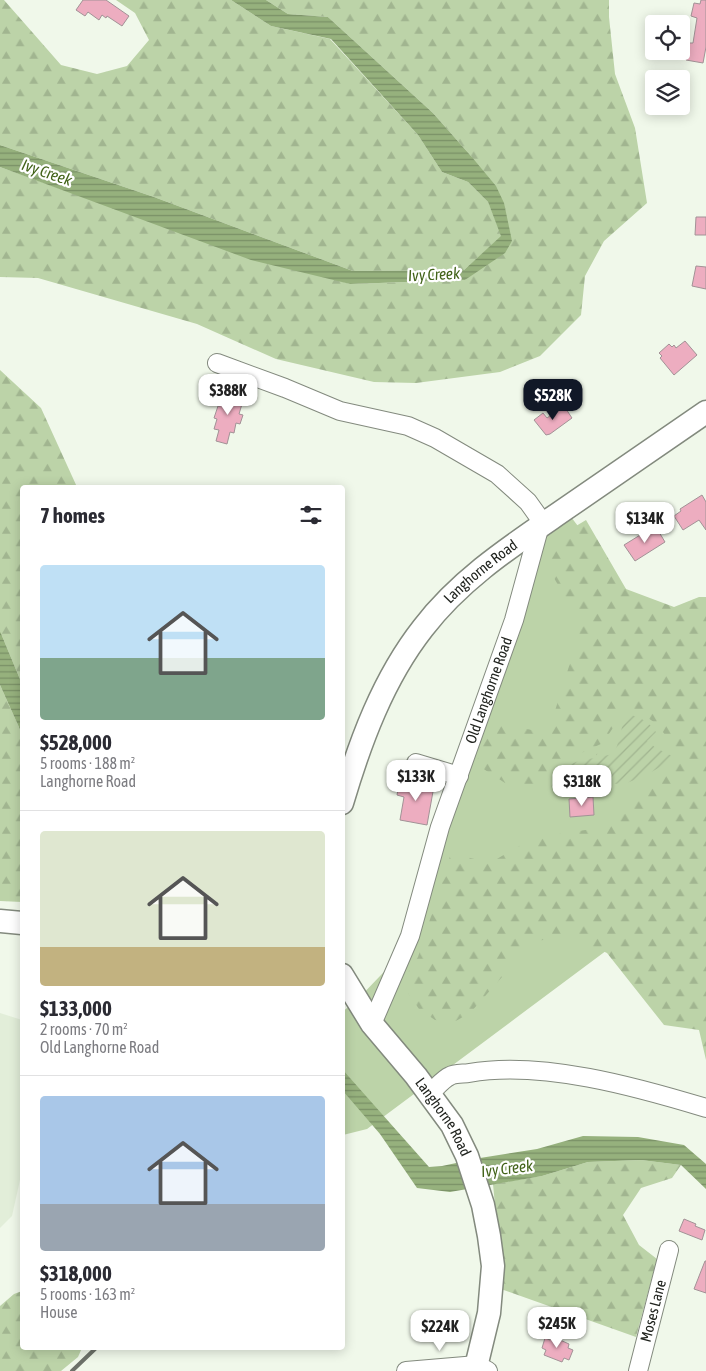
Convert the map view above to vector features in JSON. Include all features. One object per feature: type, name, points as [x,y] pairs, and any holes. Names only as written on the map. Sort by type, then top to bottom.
[{"type":"main road","name":"Langhorne Road","points":[[345,794],[368,725],[399,663],[422,629],[448,598],[478,572],[542,524],[706,412]]},
{"type":"main road","points":[[0,921],[20,924]]},
{"type":"main road","name":"Langhorne Road","points":[[345,980],[372,1024],[430,1094],[452,1125],[467,1156],[483,1206],[492,1266],[489,1313],[480,1369]]},
{"type":"street","points":[[217,363],[340,411],[408,426],[435,438],[497,474],[528,502],[542,524]]},
{"type":"street","name":"Old Langhorne Road","points":[[372,1024],[410,936],[440,827],[514,620],[542,524]]},
{"type":"street","points":[[416,763],[456,784]]},
{"type":"street","points":[[430,1094],[450,1076],[487,1070],[540,1072],[598,1080],[654,1092],[706,1108]]},
{"type":"street","name":"Moses Lane","points":[[638,1371],[669,1250]]},
{"type":"street","points":[[406,1371],[480,1369]]},
{"type":"shaded area","points":[[0,1013],[20,1019],[20,1180],[12,1216],[0,1228]]},
{"type":"green space","points":[[0,0],[4,0],[61,65],[97,74],[127,66],[149,40],[135,13],[116,0],[231,0],[271,26],[330,39],[418,135],[442,172],[468,182],[488,202],[502,236],[464,270],[353,271],[154,197],[0,145]]},
{"type":"green space","points":[[266,0],[609,0],[615,74],[635,128],[647,203],[604,241],[585,276],[581,315],[540,356],[500,372],[416,383],[374,382],[276,359],[197,324],[38,278],[0,277],[0,167],[111,207],[350,284],[465,280],[512,241],[471,156],[433,113],[328,17],[288,14]]},
{"type":"green space","points":[[0,370],[41,408],[76,485],[20,485],[20,679],[0,631]]},
{"type":"green space","points":[[565,509],[653,625],[706,804],[642,924],[367,1129],[345,1134],[345,1010],[357,1000],[403,952],[540,525]]},
{"type":"green space","points":[[586,520],[626,589],[674,607],[699,597],[706,597],[706,1060],[699,1030],[664,1025],[607,953],[572,937],[534,941],[470,1013],[454,1022],[435,1020],[419,1009],[408,993],[407,974],[418,957],[451,853],[490,863],[533,838],[605,827],[680,756],[658,725],[641,713],[624,711],[603,743],[564,761],[534,788],[505,783],[476,764],[490,722],[548,733],[582,625],[545,563],[551,541]]},
{"type":"green space","points":[[0,685],[20,730],[20,902],[0,901]]},
{"type":"green space","points":[[631,715],[645,721],[656,732],[647,741],[676,758],[646,775],[627,783],[551,789],[557,775],[568,766],[581,760],[596,758],[596,754],[603,753],[604,756],[613,754],[625,716]]},
{"type":"green space","points":[[641,1160],[681,1165],[672,1178],[641,1188],[623,1215],[639,1245],[657,1259],[636,1337],[501,1289],[493,1184],[542,1176],[588,1162]]},
{"type":"green space","points":[[20,1292],[20,1350],[81,1350],[78,1357],[61,1371],[0,1371],[0,1306],[14,1294]]},
{"type":"water","name":"Ivy Creek","points":[[231,0],[266,0],[288,14],[328,17],[433,113],[496,186],[504,203],[512,241],[505,253],[465,280],[350,284],[251,260],[0,167],[0,145],[154,197],[353,271],[464,270],[501,236],[488,202],[468,182],[442,172],[418,135],[331,39],[271,26]]},
{"type":"water","points":[[0,631],[20,679],[20,730],[0,685]]},
{"type":"water","name":"Ivy Creek","points":[[345,1072],[429,1167],[537,1149],[583,1136],[638,1137],[684,1145],[706,1164],[706,1189],[681,1165],[641,1160],[588,1162],[542,1176],[450,1192],[417,1188],[380,1134],[345,1093]]},
{"type":"building","points":[[83,0],[106,0],[129,16],[122,26],[107,16],[106,18],[102,15],[99,20],[88,12],[85,16],[76,10]]},
{"type":"building","points":[[701,0],[706,0],[706,47],[703,63],[686,60],[690,60],[690,43],[693,43],[697,18],[691,16],[694,3],[700,4]]},
{"type":"building","points":[[696,217],[706,217],[706,235],[695,235]]},
{"type":"building","points":[[696,266],[706,267],[706,289],[692,286]]},
{"type":"building","points":[[685,341],[697,355],[674,375],[660,358],[662,356],[659,353],[669,344],[672,347],[674,345],[676,348]]},
{"type":"building","points":[[231,388],[241,391],[238,403],[242,404],[239,414],[243,415],[240,424],[236,423],[234,433],[230,432],[227,444],[216,441],[219,430],[214,429],[217,419],[214,418],[222,398],[228,400]]},
{"type":"building","points":[[564,406],[572,418],[546,435],[534,420],[543,413],[547,418]]},
{"type":"building","points":[[702,495],[706,502],[706,530],[699,520],[683,530],[674,516],[681,511],[680,509]]},
{"type":"building","points":[[656,527],[665,542],[635,561],[624,545]]},
{"type":"building","points":[[400,780],[434,786],[427,825],[400,820],[404,797],[397,795]]},
{"type":"building","points":[[593,797],[594,815],[570,817],[569,799]]},
{"type":"building","points":[[684,1219],[705,1230],[702,1240],[679,1231]]},
{"type":"building","points":[[706,1261],[706,1293],[694,1289]]},
{"type":"building","points":[[551,1336],[569,1344],[568,1348],[573,1350],[569,1360],[564,1358],[562,1362],[544,1355],[546,1350],[542,1348],[545,1338],[550,1340]]},
{"type":"railway","points":[[72,1371],[94,1350]]}]
